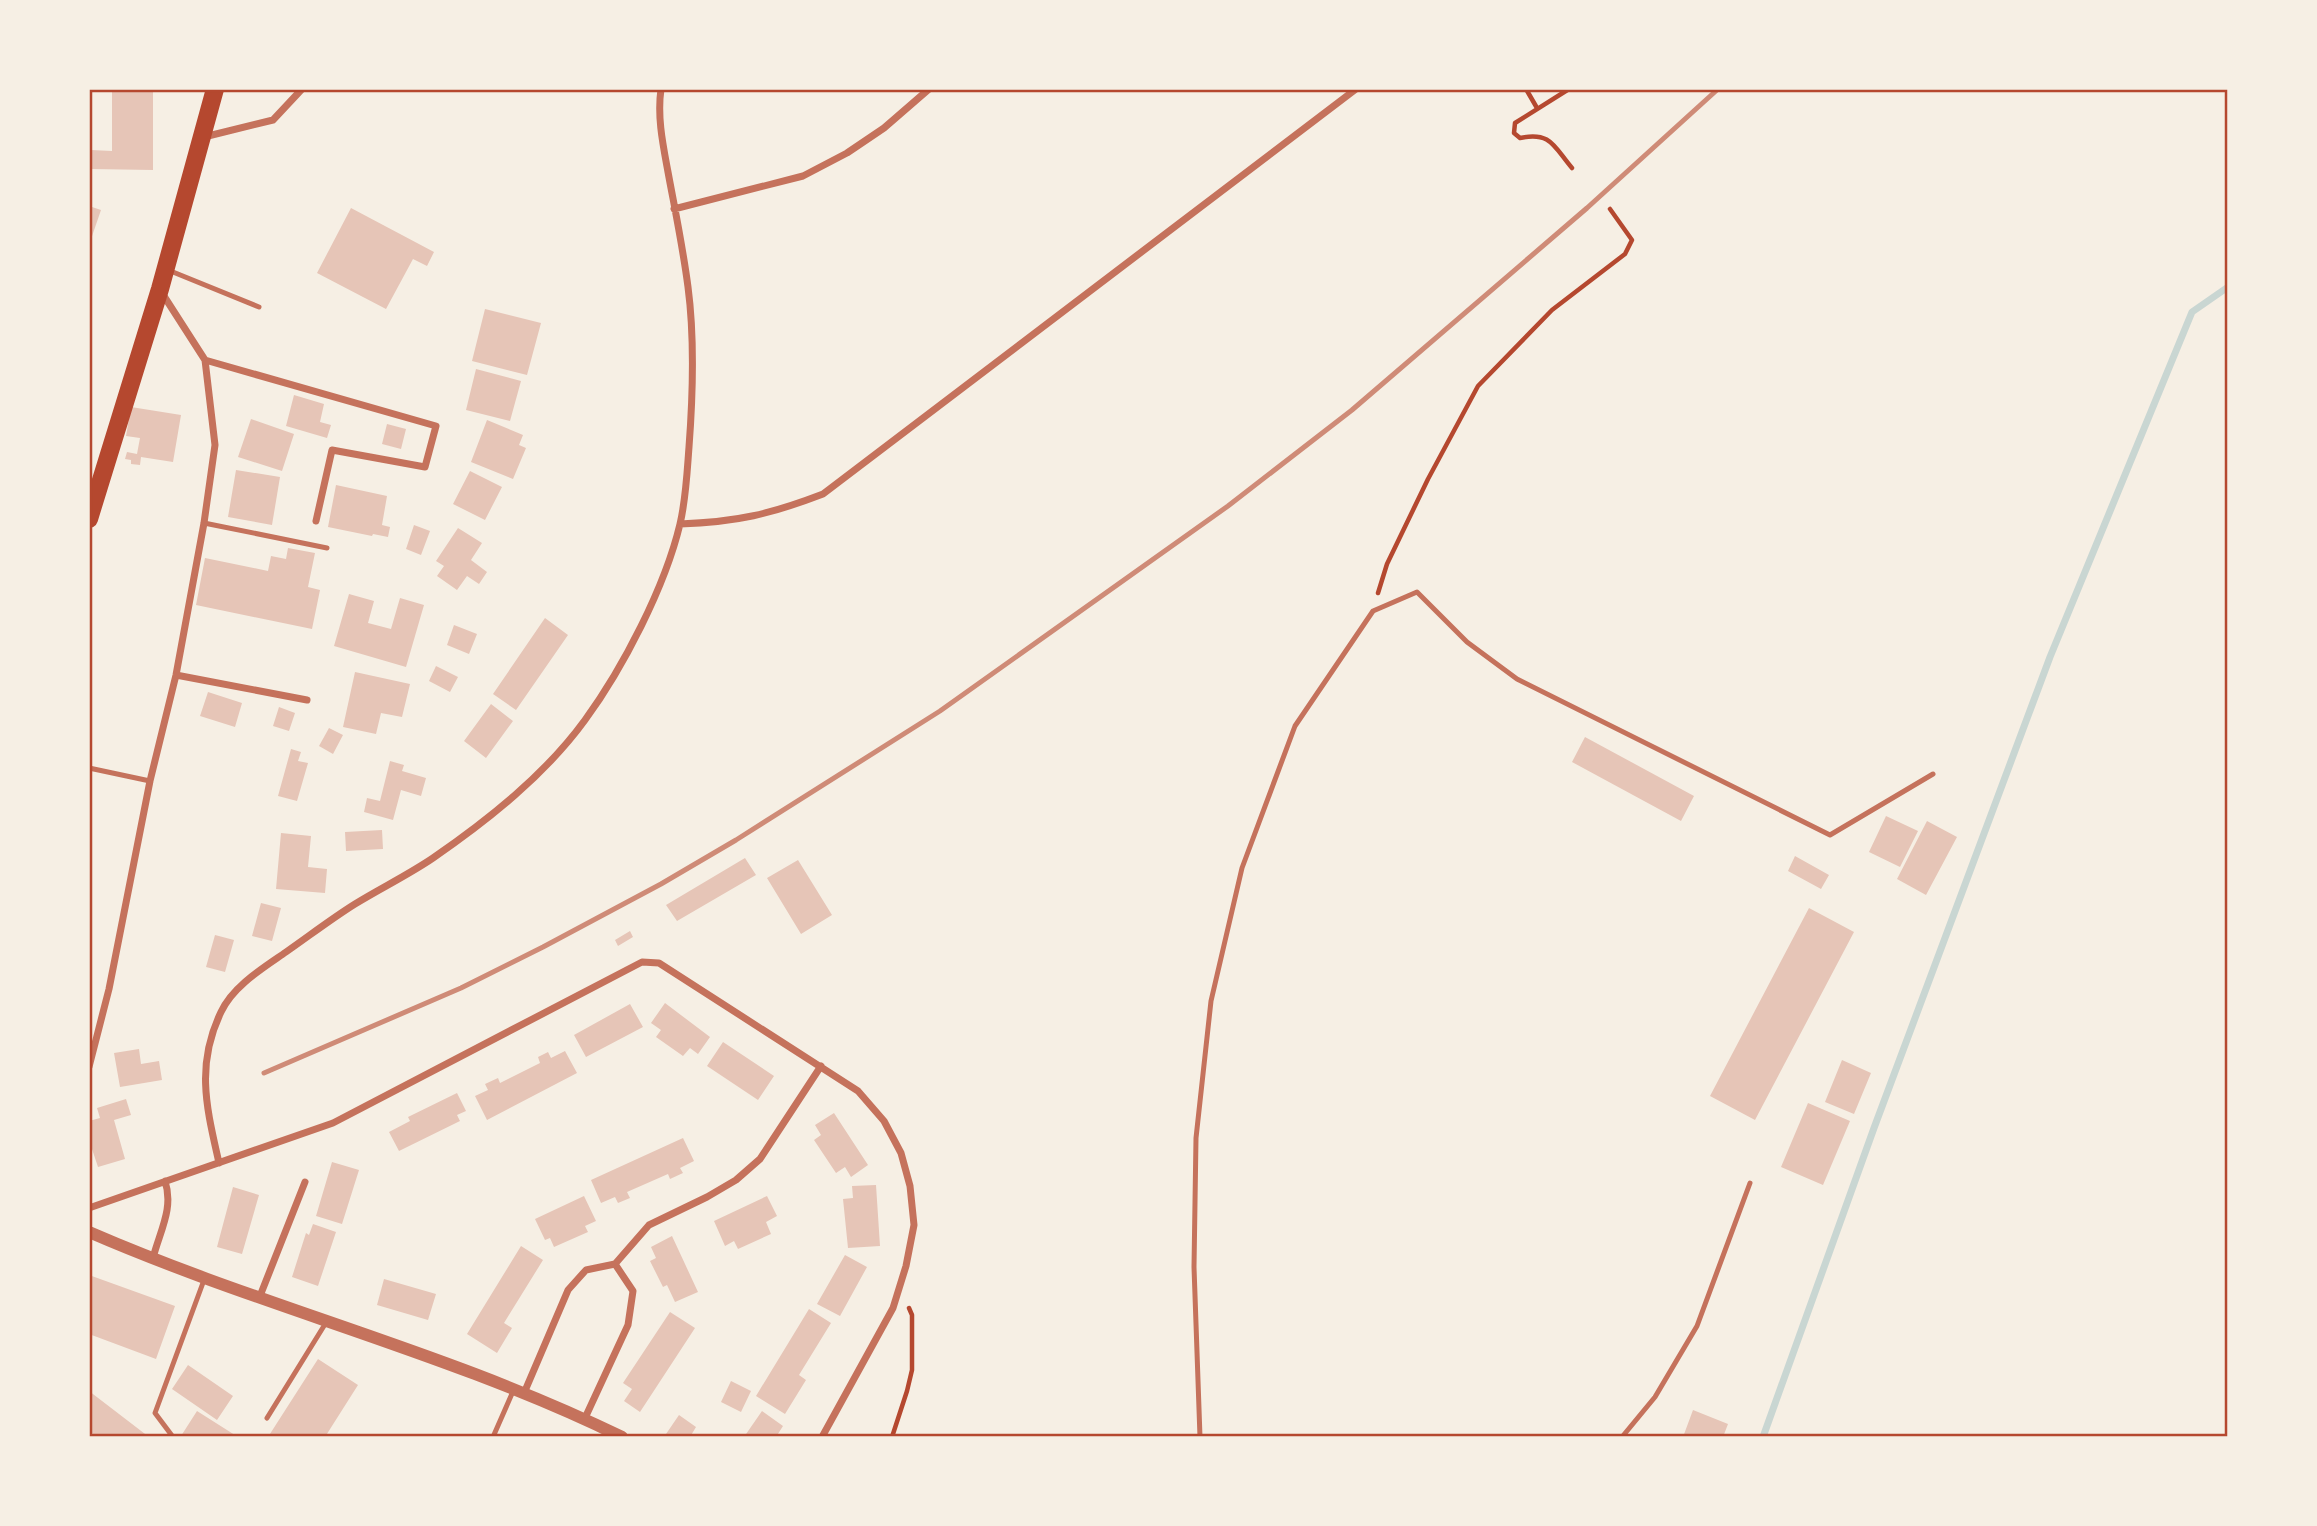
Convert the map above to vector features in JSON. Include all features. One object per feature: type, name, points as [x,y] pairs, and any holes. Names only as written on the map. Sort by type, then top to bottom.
[{"type":"main road","points":[[89,519],[160,289],[215,89]]},
{"type":"street","points":[[203,137],[273,120],[302,89]]},
{"type":"street","points":[[219,1163],[209,1118],[204,1070],[211,1037],[222,1010],[240,987],[274,961],[352,906],[431,859],[501,807],[545,766],[584,721],[613,677],[664,573],[680,524],[687,473],[693,351],[688,286],[663,142],[659,102],[661,89]]},
{"type":"street","points":[[674,209],[803,176],[847,153],[884,128],[929,89]]},
{"type":"street","points":[[680,524],[754,517],[823,494],[1356,89]]},
{"type":"street","points":[[89,1067],[109,989],[150,781],[176,675],[204,523],[215,445],[205,360],[160,289]]},
{"type":"street","points":[[205,360],[436,426],[425,467],[332,450],[316,521]]},
{"type":"street","points":[[176,675],[307,700]]},
{"type":"street","points":[[89,1208],[333,1122],[642,962],[659,963],[858,1091],[884,1121],[901,1153],[910,1186],[914,1225],[906,1266],[893,1308],[822,1437]]},
{"type":"street","points":[[519,1391],[568,1290],[586,1270],[615,1264],[649,1225],[736,1180],[760,1159],[821,1066]]},
{"type":"street","points":[[153,1258],[169,1205],[165,1181]]},
{"type":"street","points":[[260,1296],[305,1182]]},
{"type":"street","points":[[89,1233],[519,1391],[622,1437]]},
{"type":"street","points":[[584,1418],[628,1325],[633,1291],[615,1264]]},
{"type":"lane","points":[[165,269],[260,307]]},
{"type":"lane","points":[[204,523],[327,548]]},
{"type":"lane","points":[[1200,1437],[1194,1267],[1196,1151],[1211,1001],[1242,868],[1295,726],[1373,611],[1417,592],[1467,642],[1517,678],[1830,835],[1933,774]]},
{"type":"lane","points":[[89,768],[150,781]]},
{"type":"lane","points":[[1622,1437],[1655,1397],[1697,1326],[1750,1183]]},
{"type":"lane","points":[[173,1437],[155,1413],[205,1277]]},
{"type":"lane","points":[[267,1418],[327,1321]]},
{"type":"lane","points":[[493,1437],[519,1391]]},
{"type":"path","points":[[1527,89],[1537,108]]},
{"type":"path","points":[[1569,89],[1515,123],[1514,134],[1520,138],[1534,135],[1546,137],[1572,168]]},
{"type":"path","points":[[1373,611],[1387,564],[1427,479],[1478,386],[1552,310],[1625,254],[1632,240],[1610,208]]},
{"type":"path","points":[[892,1437],[912,1370],[912,1315],[906,1300]]},
{"type":"building","points":[[112,89],[153,89],[153,170],[91,169],[91,150],[112,151]]},
{"type":"building","points":[[89,206],[101,210],[90,242],[89,242]]},
{"type":"building","points":[[351,208],[434,252],[427,266],[413,259],[386,309],[317,273]]},
{"type":"building","points":[[485,309],[541,323],[527,375],[472,361]]},
{"type":"building","points":[[476,369],[521,381],[510,421],[466,410]]},
{"type":"building","points":[[294,395],[324,404],[320,422],[331,425],[327,438],[286,426]]},
{"type":"building","points":[[131,407],[181,415],[173,462],[141,457],[140,465],[131,464],[131,460],[125,459],[127,452],[137,454],[140,438],[126,436]]},
{"type":"building","points":[[251,419],[294,434],[282,471],[238,457]]},
{"type":"building","points":[[487,420],[523,435],[519,445],[526,448],[513,479],[471,462]]},
{"type":"building","points":[[387,424],[406,429],[401,449],[382,444]]},
{"type":"building","points":[[236,470],[280,477],[272,525],[228,517]]},
{"type":"building","points":[[470,471],[502,487],[485,520],[453,504]]},
{"type":"building","points":[[336,485],[387,496],[382,525],[390,527],[388,537],[328,527]]},
{"type":"building","points":[[414,525],[430,531],[421,555],[406,549]]},
{"type":"building","points":[[458,528],[482,543],[471,560],[487,572],[479,584],[467,576],[457,590],[437,576],[444,566],[436,561]]},
{"type":"building","points":[[288,548],[315,553],[308,587],[320,590],[312,629],[196,605],[205,558],[268,571],[271,556],[286,559]]},
{"type":"building","points":[[349,594],[374,601],[368,623],[391,629],[400,598],[424,605],[406,667],[334,646]]},
{"type":"building","points":[[545,618],[568,635],[516,710],[493,694]]},
{"type":"building","points":[[454,625],[477,634],[469,654],[447,645]]},
{"type":"building","points":[[436,666],[458,677],[450,692],[429,681]]},
{"type":"building","points":[[355,672],[410,684],[402,717],[381,713],[376,734],[343,727]]},
{"type":"building","points":[[208,692],[242,703],[235,727],[200,716]]},
{"type":"building","points":[[491,704],[513,721],[486,758],[464,741]]},
{"type":"building","points":[[279,707],[295,713],[289,731],[273,726]]},
{"type":"building","points":[[329,728],[343,735],[333,754],[319,746]]},
{"type":"building","points":[[1585,737],[1694,796],[1681,821],[1572,762]]},
{"type":"building","points":[[291,749],[301,752],[298,761],[308,763],[297,801],[278,796]]},
{"type":"building","points":[[390,761],[404,765],[402,771],[426,778],[421,796],[401,790],[393,820],[364,812],[367,798],[380,801]]},
{"type":"building","points":[[1886,816],[1918,831],[1900,867],[1869,852]]},
{"type":"building","points":[[1927,821],[1957,837],[1926,895],[1897,879]]},
{"type":"building","points":[[382,830],[383,849],[346,851],[345,832]]},
{"type":"building","points":[[281,833],[311,836],[308,867],[327,869],[325,893],[276,889]]},
{"type":"building","points":[[1795,856],[1829,875],[1821,889],[1788,871]]},
{"type":"building","points":[[745,858],[756,875],[677,921],[666,905]]},
{"type":"building","points":[[798,860],[832,915],[801,934],[767,878]]},
{"type":"building","points":[[261,903],[281,908],[272,941],[252,936]]},
{"type":"building","points":[[1809,908],[1854,932],[1755,1120],[1710,1096]]},
{"type":"building","points":[[630,931],[633,937],[618,946],[615,940]]},
{"type":"building","points":[[215,935],[234,940],[225,972],[206,967]]},
{"type":"building","points":[[665,1003],[710,1037],[698,1054],[690,1048],[683,1056],[656,1037],[661,1030],[651,1023]]},
{"type":"building","points":[[630,1004],[643,1027],[586,1057],[574,1035]]},
{"type":"building","points":[[723,1042],[774,1076],[758,1100],[707,1066]]},
{"type":"building","points":[[139,1049],[141,1064],[159,1061],[162,1080],[120,1087],[114,1053]]},
{"type":"building","points":[[565,1051],[577,1073],[487,1120],[475,1096],[488,1090],[485,1084],[498,1078],[500,1083],[540,1063],[538,1057],[548,1052],[551,1058]]},
{"type":"building","points":[[1842,1060],[1871,1073],[1854,1114],[1825,1102]]},
{"type":"building","points":[[457,1093],[466,1111],[457,1115],[460,1121],[399,1151],[389,1132],[410,1121],[408,1117]]},
{"type":"building","points":[[126,1099],[131,1115],[114,1120],[125,1159],[98,1167],[89,1140],[89,1121],[100,1118],[97,1108]]},
{"type":"building","points":[[1808,1103],[1850,1121],[1823,1185],[1781,1167]]},
{"type":"building","points":[[834,1113],[868,1165],[851,1177],[845,1167],[836,1173],[814,1140],[821,1135],[815,1125]]},
{"type":"building","points":[[683,1138],[694,1161],[680,1168],[683,1173],[670,1179],[668,1174],[627,1192],[630,1198],[618,1203],[615,1197],[601,1203],[591,1180]]},
{"type":"building","points":[[332,1162],[359,1170],[342,1224],[316,1216]]},
{"type":"building","points":[[876,1185],[880,1246],[848,1248],[843,1199],[853,1198],[852,1186]]},
{"type":"building","points":[[233,1187],[259,1195],[242,1254],[217,1247]]},
{"type":"building","points":[[584,1196],[596,1221],[585,1226],[588,1232],[554,1247],[550,1238],[545,1240],[535,1219]]},
{"type":"building","points":[[767,1196],[777,1216],[766,1222],[771,1234],[738,1249],[734,1241],[725,1246],[714,1221]]},
{"type":"building","points":[[313,1224],[336,1232],[318,1286],[292,1277],[306,1233],[309,1235]]},
{"type":"building","points":[[672,1236],[698,1292],[675,1302],[667,1285],[663,1287],[650,1261],[656,1258],[651,1247]]},
{"type":"building","points":[[521,1246],[543,1260],[504,1323],[512,1328],[497,1353],[467,1334]]},
{"type":"building","points":[[845,1255],[867,1267],[840,1316],[817,1304]]},
{"type":"building","points":[[89,1275],[175,1306],[156,1359],[89,1334]]},
{"type":"building","points":[[384,1279],[436,1294],[428,1320],[377,1305]]},
{"type":"building","points":[[809,1309],[831,1323],[799,1375],[806,1380],[785,1414],[756,1396]]},
{"type":"building","points":[[670,1312],[695,1328],[640,1412],[624,1401],[632,1389],[623,1383]]},
{"type":"building","points":[[318,1359],[358,1385],[325,1437],[268,1437]]},
{"type":"building","points":[[188,1365],[233,1396],[217,1420],[172,1389]]},
{"type":"building","points":[[731,1381],[751,1391],[741,1412],[721,1402]]},
{"type":"building","points":[[89,1391],[149,1437],[97,1437],[89,1431]]},
{"type":"building","points":[[1693,1410],[1728,1424],[1723,1437],[1683,1437]]},
{"type":"building","points":[[197,1411],[238,1437],[181,1436]]},
{"type":"building","points":[[762,1411],[783,1426],[776,1437],[744,1437]]},
{"type":"building","points":[[679,1415],[696,1427],[690,1437],[671,1437],[666,1434]]},
{"type":"waterway","points":[[1763,1437],[1874,1128],[2050,657],[2192,312],[2228,287]]},
{"type":"railway","points":[[264,1073],[461,988],[661,884],[736,840],[940,711],[1228,506],[1352,410],[1587,208],[1718,89]]}]
